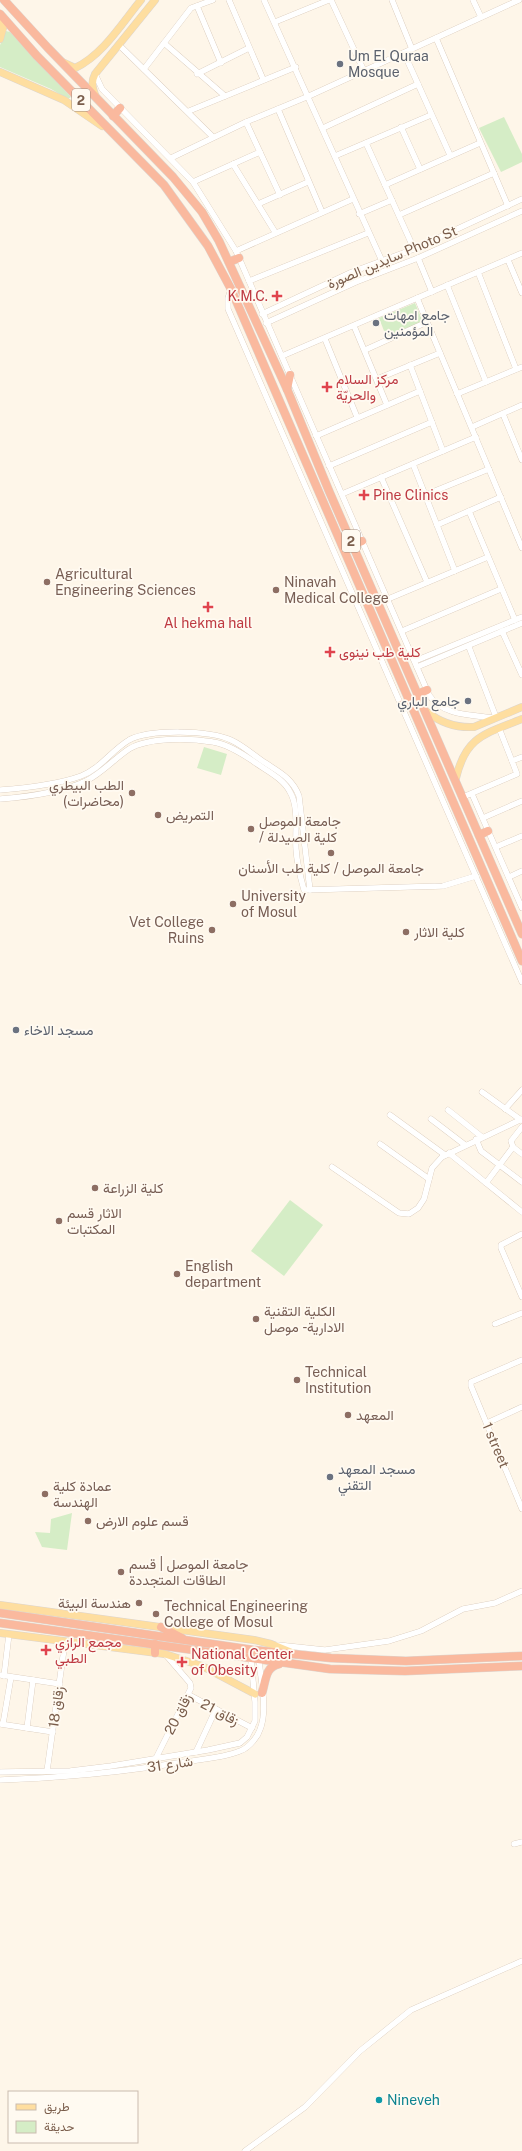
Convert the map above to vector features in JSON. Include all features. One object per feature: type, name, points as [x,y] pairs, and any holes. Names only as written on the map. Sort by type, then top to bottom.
[{"type":"highway","name":"2","points":[[4,0],[60,61],[173,177],[202,212],[229,262],[287,389],[329,490],[456,778],[522,934]]},
{"type":"highway","name":"2","points":[[0,15],[37,56],[164,185],[208,246],[231,289],[319,494],[405,704],[480,880],[522,961]]},
{"type":"highway","points":[[113,116],[120,108]]},
{"type":"highway","points":[[164,185],[173,177]]},
{"type":"highway","points":[[229,262],[238,255]]},
{"type":"highway","points":[[287,389],[290,375]]},
{"type":"highway","points":[[319,494],[329,490]]},
{"type":"highway","points":[[353,545],[362,541]]},
{"type":"highway","points":[[418,694],[427,690]]},
{"type":"highway","points":[[479,835],[488,831]]},
{"type":"highway","points":[[0,1613],[186,1640],[331,1658],[406,1661],[522,1656]]},
{"type":"highway","points":[[0,1623],[281,1663],[366,1670],[439,1670],[522,1667]]},
{"type":"highway","points":[[161,1627],[186,1640]]},
{"type":"highway","points":[[155,1644],[155,1653]]},
{"type":"highway","points":[[258,1693],[268,1670],[274,1665],[281,1663]]},
{"type":"main road","points":[[60,61],[75,68],[84,64],[102,48],[141,0]]},
{"type":"main road","points":[[98,100],[92,89],[92,80],[155,0]]},
{"type":"main road","points":[[0,15],[3,28],[0,39]]},
{"type":"main road","points":[[0,72],[64,100],[120,140]]},
{"type":"main road","points":[[427,712],[445,723],[458,727],[474,727],[522,707]]},
{"type":"main road","points":[[456,778],[459,762],[466,750],[481,737],[522,718]]},
{"type":"main road","points":[[0,1605],[254,1640],[271,1644],[295,1654]]},
{"type":"main road","points":[[0,1633],[165,1654],[202,1666],[258,1693]]},
{"type":"street","points":[[144,69],[191,8],[213,0]]},
{"type":"street","points":[[229,0],[264,79]]},
{"type":"street","points":[[264,0],[309,96],[359,214],[382,261]]},
{"type":"street","points":[[275,22],[330,0],[364,71]]},
{"type":"street","points":[[392,0],[412,49]]},
{"type":"street","points":[[473,0],[481,17]]},
{"type":"street","points":[[171,158],[213,136],[309,96],[404,53],[481,17],[508,2],[519,0]]},
{"type":"street","points":[[197,6],[221,63]]},
{"type":"street","points":[[436,38],[508,206]]},
{"type":"street","points":[[164,43],[197,74],[225,96]]},
{"type":"street","points":[[119,45],[189,111],[213,136]]},
{"type":"street","points":[[197,74],[249,48]]},
{"type":"street","points":[[404,53],[450,155]]},
{"type":"street","points":[[189,111],[296,67]]},
{"type":"street","points":[[96,74],[102,89],[193,182],[238,255],[262,314],[282,356],[431,699],[441,707],[458,714],[496,718],[468,647]]},
{"type":"street","points":[[323,128],[418,84]]},
{"type":"street","points":[[278,109],[322,212]]},
{"type":"street","points":[[335,156],[431,115]]},
{"type":"street","points":[[246,122],[280,195]]},
{"type":"street","points":[[401,127],[420,169]]},
{"type":"street","points":[[366,143],[414,249]]},
{"type":"street","points":[[385,185],[480,143]]},
{"type":"street","points":[[193,182],[260,152]]},
{"type":"street","points":[[233,164],[275,232]]},
{"type":"street","points":[[399,215],[494,173]]},
{"type":"street","points":[[258,204],[308,182]]},
{"type":"street","points":[[238,255],[275,232],[353,199]]},
{"type":"street","name":"سايدين الصورة Photo St","points":[[262,314],[352,272],[414,249],[522,199]]},
{"type":"street","points":[[359,214],[392,200]]},
{"type":"street","points":[[501,209],[505,218]]},
{"type":"street","name":"سايدين الصورة Photo St","points":[[266,323],[356,282],[418,258],[522,211]]},
{"type":"street","points":[[249,281],[368,233]]},
{"type":"street","points":[[282,356],[325,339],[522,253]]},
{"type":"street","points":[[418,258],[432,292]]},
{"type":"street","points":[[508,260],[522,293]]},
{"type":"street","points":[[478,272],[516,369]]},
{"type":"street","points":[[447,285],[486,382]]},
{"type":"street","points":[[231,289],[228,298],[228,309],[318,515],[405,704]]},
{"type":"street","points":[[417,298],[501,497],[519,533],[522,548]]},
{"type":"street","points":[[364,350],[427,322]]},
{"type":"street","points":[[354,326],[387,405]]},
{"type":"street","points":[[325,339],[357,417]]},
{"type":"street","points":[[377,379],[440,353]]},
{"type":"street","points":[[410,365],[443,451]]},
{"type":"street","points":[[457,394],[522,366]]},
{"type":"street","points":[[316,436],[420,391]]},
{"type":"street","points":[[472,427],[522,405]]},
{"type":"street","points":[[503,414],[522,457]]},
{"type":"street","points":[[329,466],[432,422]]},
{"type":"street","points":[[342,494],[476,437]]},
{"type":"street","points":[[413,464],[456,570]]},
{"type":"street","points":[[425,494],[489,469]]},
{"type":"street","points":[[381,478],[427,582]]},
{"type":"street","points":[[437,525],[501,497]]},
{"type":"street","points":[[469,511],[515,620]]},
{"type":"street","points":[[388,599],[488,557]]},
{"type":"street","points":[[402,631],[501,589]]},
{"type":"street","points":[[416,664],[522,617]]},
{"type":"street","points":[[416,664],[468,647],[522,623]]},
{"type":"street","points":[[502,632],[520,664],[522,675]]},
{"type":"street","points":[[463,797],[517,774],[499,728]]},
{"type":"street","points":[[0,790],[81,776],[95,768],[129,740],[142,735],[192,733],[225,738],[239,744],[286,776],[296,788],[299,796],[307,890]]},
{"type":"street","points":[[222,745],[225,738]]},
{"type":"street","points":[[0,799],[79,784],[97,774],[130,749],[146,742],[193,741],[222,745],[237,751],[272,774],[291,792],[294,809],[298,865],[307,890]]},
{"type":"street","points":[[512,760],[522,757]]},
{"type":"street","points":[[7,789],[8,798]]},
{"type":"street","points":[[472,794],[522,908]]},
{"type":"street","points":[[483,818],[522,801]]},
{"type":"street","points":[[496,848],[522,836]]},
{"type":"street","points":[[508,877],[522,871]]},
{"type":"street","points":[[307,890],[443,886],[480,880],[522,982]]},
{"type":"street","points":[[506,1109],[522,1090]]},
{"type":"street","points":[[482,1092],[521,1120]]},
{"type":"street","points":[[448,1110],[482,1137]]},
{"type":"street","points":[[390,1115],[447,1154],[522,1212]]},
{"type":"street","points":[[431,1119],[465,1145]]},
{"type":"street","points":[[332,1167],[399,1212],[409,1214],[418,1208],[424,1199],[432,1168],[447,1154],[521,1120]]},
{"type":"street","points":[[522,1127],[511,1141],[513,1147],[522,1154]]},
{"type":"street","points":[[476,1140],[481,1151],[522,1182]]},
{"type":"street","points":[[380,1144],[429,1179]]},
{"type":"street","points":[[486,1183],[513,1147]]},
{"type":"street","points":[[522,1234],[501,1245],[522,1297]]},
{"type":"street","points":[[495,1324],[522,1313]]},
{"type":"street","name":"1 street","points":[[522,1360],[471,1382],[471,1386],[522,1508]]},
{"type":"street","points":[[487,1422],[522,1407]]},
{"type":"street","points":[[271,1644],[325,1650],[389,1641],[421,1631],[463,1609],[495,1602],[522,1590]]},
{"type":"street","points":[[9,1634],[2,1676],[60,1684]]},
{"type":"street","name":"زقاق 18","points":[[47,1771],[65,1642]]},
{"type":"street","name":"زقاق 20","points":[[156,1758],[189,1695],[191,1688],[190,1683],[165,1654]]},
{"type":"street","points":[[255,1660],[258,1693],[255,1702],[255,1721],[244,1740],[248,1747],[260,1731],[262,1723],[263,1702],[258,1693]]},
{"type":"street","points":[[11,1677],[2,1724],[53,1732]]},
{"type":"street","points":[[27,1728],[33,1680]]},
{"type":"street","name":"زقاق 21","points":[[189,1695],[252,1728]]},
{"type":"street","points":[[255,1702],[263,1702]]},
{"type":"street","points":[[196,1752],[216,1709]]},
{"type":"street","name":"شارع 31","points":[[0,1772],[47,1771],[105,1767],[231,1746],[244,1740]]},
{"type":"street","name":"شارع 31","points":[[0,1780],[100,1774],[210,1758],[231,1754],[248,1747]]},
{"type":"street","points":[[208,1750],[210,1758]]},
{"type":"street","points":[[514,1844],[522,1842]]},
{"type":"street","points":[[245,2151],[305,2107],[360,2051],[411,2010],[522,1961]]},
{"type":"green space","points":[[6,31],[10,32],[71,97],[68,99],[51,89],[0,67],[0,45]]},
{"type":"green space","points":[[504,117],[522,154],[522,162],[501,172],[479,128]]},
{"type":"green space","points":[[415,303],[423,322],[386,336],[379,318]]},
{"type":"green space","points":[[204,747],[227,754],[221,775],[197,768]]},
{"type":"green space","points":[[290,1200],[323,1225],[284,1276],[251,1251]]},
{"type":"green space","points":[[72,1513],[67,1550],[42,1547],[35,1532],[50,1533],[51,1519]]},
{"type":"place","name":"Um El Quraa Mosque","points":[[340,64]]},
{"type":"place","name":"K.M.C.","points":[[277,296]]},
{"type":"place","name":"جامع امهات المؤمنين","points":[[376,323]]},
{"type":"place","name":"مركز السلام والحريّة","points":[[327,387]]},
{"type":"place","name":"Pine Clinics","points":[[364,495]]},
{"type":"place","name":"Agricultural Engineering Sciences","points":[[47,582]]},
{"type":"place","name":"Ninavah Medical College","points":[[276,590]]},
{"type":"place","name":"Al hekma hall","points":[[208,607]]},
{"type":"place","name":"كلية طب نينوى","points":[[330,652]]},
{"type":"place","name":"جامع الباري","points":[[468,701]]},
{"type":"place","name":"الطب البيطري (محاضرات)","points":[[132,793]]},
{"type":"place","name":"التمريض","points":[[158,815]]},
{"type":"place","name":"جامعة الموصل / كلية الصيدلة","points":[[251,829]]},
{"type":"place","name":"جامعة الموصل / كلية طب الأسنان","points":[[331,853]]},
{"type":"place","name":"University of Mosul","points":[[233,904]]},
{"type":"place","name":"Vet College Ruins","points":[[212,930]]},
{"type":"place","name":"كلية الاثار","points":[[406,932]]},
{"type":"place","name":"مسجد الاخاء","points":[[16,1030]]},
{"type":"place","name":"كلية الزراعة","points":[[95,1188]]},
{"type":"place","name":"الاثار قسم المكتبات","points":[[59,1221]]},
{"type":"place","name":"English department","points":[[177,1274]]},
{"type":"place","name":"الكلية التقنية الادارية - موصل","points":[[256,1319]]},
{"type":"place","name":"Technical Institution","points":[[297,1380]]},
{"type":"place","name":"المعهد","points":[[348,1415]]},
{"type":"place","name":"مسجد المعهد التقني","points":[[330,1477]]},
{"type":"place","name":"عمادة كلية الهندسة","points":[[45,1494]]},
{"type":"place","name":"قسم علوم الارض","points":[[88,1521]]},
{"type":"place","name":"جامعة الموصل | قسم الطاقات المتجددة","points":[[121,1572]]},
{"type":"place","name":"هندسة البيئة","points":[[139,1603]]},
{"type":"place","name":"Technical Engineering College of Mosul","points":[[156,1614]]},
{"type":"place","name":"مجمع الرازي الطبي","points":[[46,1650]]},
{"type":"place","name":"National Center of Obesity","points":[[182,1662]]},
{"type":"place","name":"Nineveh","points":[[379,2100]]}]
